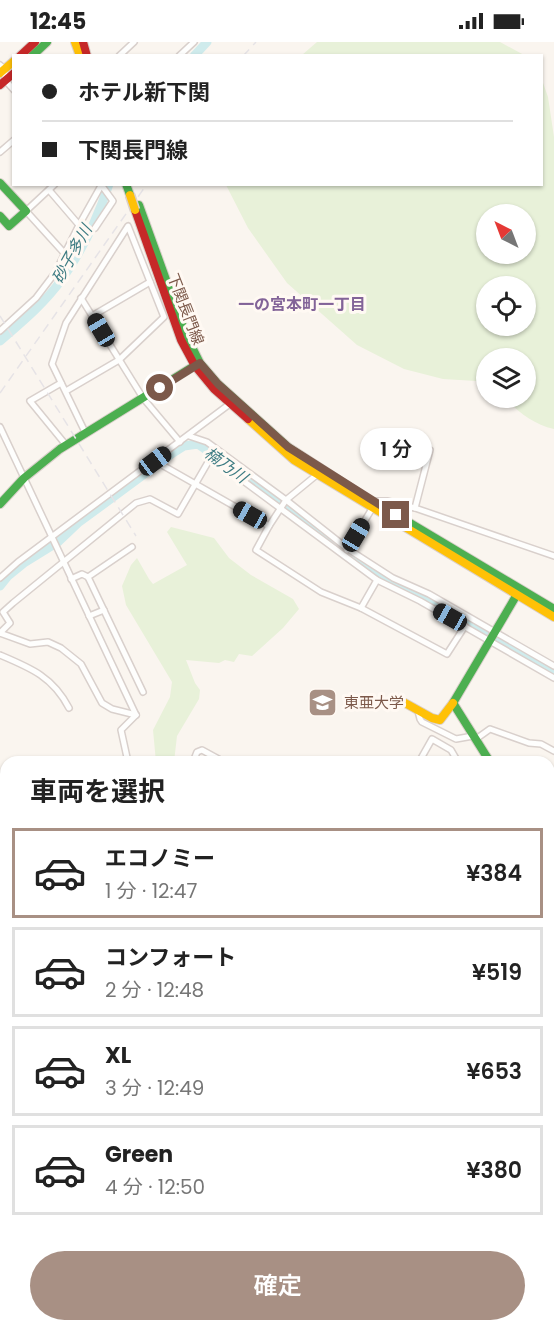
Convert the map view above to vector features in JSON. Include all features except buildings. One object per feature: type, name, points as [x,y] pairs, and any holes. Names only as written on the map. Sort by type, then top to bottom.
[{"type":"main road","points":[[22,54],[35,42]]},
{"type":"main road","points":[[34,54],[47,42]]},
{"type":"main road","points":[[0,183],[26,211],[9,226],[0,216]]},
{"type":"main road","name":"下関長門線","points":[[131,188],[197,364],[233,401],[320,472],[518,592],[554,617]]},
{"type":"main road","points":[[0,504],[24,478],[66,445],[197,364]]},
{"type":"main road","points":[[396,698],[440,720],[453,703],[518,592]]},
{"type":"main road","name":"下関長門線","points":[[518,592],[554,609]]},
{"type":"main road","points":[[453,703],[486,756]]},
{"type":"street","points":[[121,54],[134,42]]},
{"type":"street","points":[[181,54],[194,42]]},
{"type":"street","points":[[4,74],[12,87]]},
{"type":"street","points":[[0,152],[12,142]]},
{"type":"street","points":[[53,186],[26,211],[65,254]]},
{"type":"street","points":[[0,331],[36,298],[55,273],[102,186],[113,201],[96,228]]},
{"type":"street","points":[[49,190],[79,225]]},
{"type":"street","points":[[66,391],[119,360],[164,316],[128,226],[66,323],[52,364],[86,434]]},
{"type":"street","points":[[92,316],[150,282]]},
{"type":"street","points":[[81,298],[143,398],[180,442]]},
{"type":"street","points":[[61,383],[30,400],[66,445]]},
{"type":"street","points":[[0,578],[52,536],[233,401]]},
{"type":"street","points":[[0,427],[136,715]]},
{"type":"street","points":[[189,436],[207,442],[348,549],[393,578],[429,594],[554,678]]},
{"type":"street","points":[[415,508],[430,450]]},
{"type":"street","points":[[136,715],[112,710],[102,704],[81,664],[62,648],[48,642],[30,644],[0,633],[10,624],[3,612],[136,503],[150,499],[178,514],[212,457],[376,580],[465,626],[492,636],[554,666]]},
{"type":"street","points":[[155,461],[269,526]]},
{"type":"street","points":[[320,472],[280,507],[256,550],[321,592],[361,608],[447,654],[465,626]]},
{"type":"street","points":[[343,556],[374,504],[387,501],[415,508],[554,555]]},
{"type":"street","points":[[88,577],[132,547]]},
{"type":"street","points":[[71,579],[82,574],[88,577],[143,692]]},
{"type":"street","points":[[361,608],[376,580]]},
{"type":"street","points":[[89,616],[104,610]]},
{"type":"street","points":[[0,656],[46,677],[61,692],[69,708]]},
{"type":"street","points":[[418,711],[422,722],[456,739],[475,737],[490,729],[529,743],[541,744],[554,752]]},
{"type":"street","points":[[127,756],[121,730],[136,715]]},
{"type":"street","points":[[422,756],[432,739],[451,750],[455,756]]},
{"type":"street","points":[[195,756],[197,752],[202,750],[213,756]]},
{"type":"green space","points":[[317,42],[500,42],[522,54],[303,54]]},
{"type":"green space","points":[[543,83],[548,97],[554,137],[554,429],[527,417],[516,408],[536,408],[536,348],[476,348],[476,381],[443,379],[404,369],[357,345],[287,283],[248,228],[227,186],[543,186]]},
{"type":"green space","points":[[171,527],[214,538],[229,558],[251,575],[293,599],[299,609],[283,628],[252,656],[239,654],[234,662],[225,660],[219,663],[186,660],[200,690],[199,699],[177,736],[175,756],[155,756],[153,730],[170,697],[172,682],[126,605],[122,586],[131,565],[137,558],[153,584],[187,565],[167,532]]},
{"type":"waterway","name":"砂子多川","points":[[196,54],[207,42]]},
{"type":"waterway","name":"砂子多川","points":[[0,341],[41,304],[62,279],[89,233],[108,186]]},
{"type":"waterway","name":"楠乃川","points":[[0,586],[24,563],[58,542],[78,523],[173,453],[184,446],[198,444],[280,502],[372,572],[416,594],[554,672]]},
{"type":"railway","points":[[245,54],[256,42]]},
{"type":"railway","points":[[0,393],[146,186]]},
{"type":"railway","points":[[0,316],[136,536]]},
{"type":"traffic: fast","points":[[34,54],[47,42]]},
{"type":"traffic: fast","points":[[0,183],[26,211],[9,226],[0,216]]},
{"type":"traffic: fast","points":[[127,186],[130,195]]},
{"type":"traffic: fast","points":[[139,205],[186,335],[200,363],[218,384],[288,447],[360,494]]},
{"type":"traffic: fast","points":[[0,504],[24,478],[60,449],[199,363]]},
{"type":"traffic: fast","points":[[405,520],[554,609]]},
{"type":"traffic: fast","points":[[486,756],[453,703],[519,591]]},
{"type":"traffic: slow","points":[[75,42],[79,54]]},
{"type":"traffic: slow","points":[[0,73],[12,63]]},
{"type":"traffic: slow","points":[[130,195],[135,210]]},
{"type":"traffic: slow","points":[[248,419],[294,460],[554,617]]},
{"type":"traffic: slow","points":[[396,698],[440,720],[453,703]]},
{"type":"traffic: jam","points":[[22,54],[35,42]]},
{"type":"traffic: jam","points":[[83,42],[86,54]]},
{"type":"traffic: jam","points":[[0,85],[12,75]]},
{"type":"traffic: jam","points":[[135,210],[181,340],[195,366],[214,389],[248,419]]},
{"type":"place","name":"東亜大学","points":[[323,702]]},
{"type":"district","name":"一の宮本町一丁目","points":[[302,304]]},
{"type":"route","points":[[160,388],[200,363],[218,384],[288,447],[396,515]]}]
